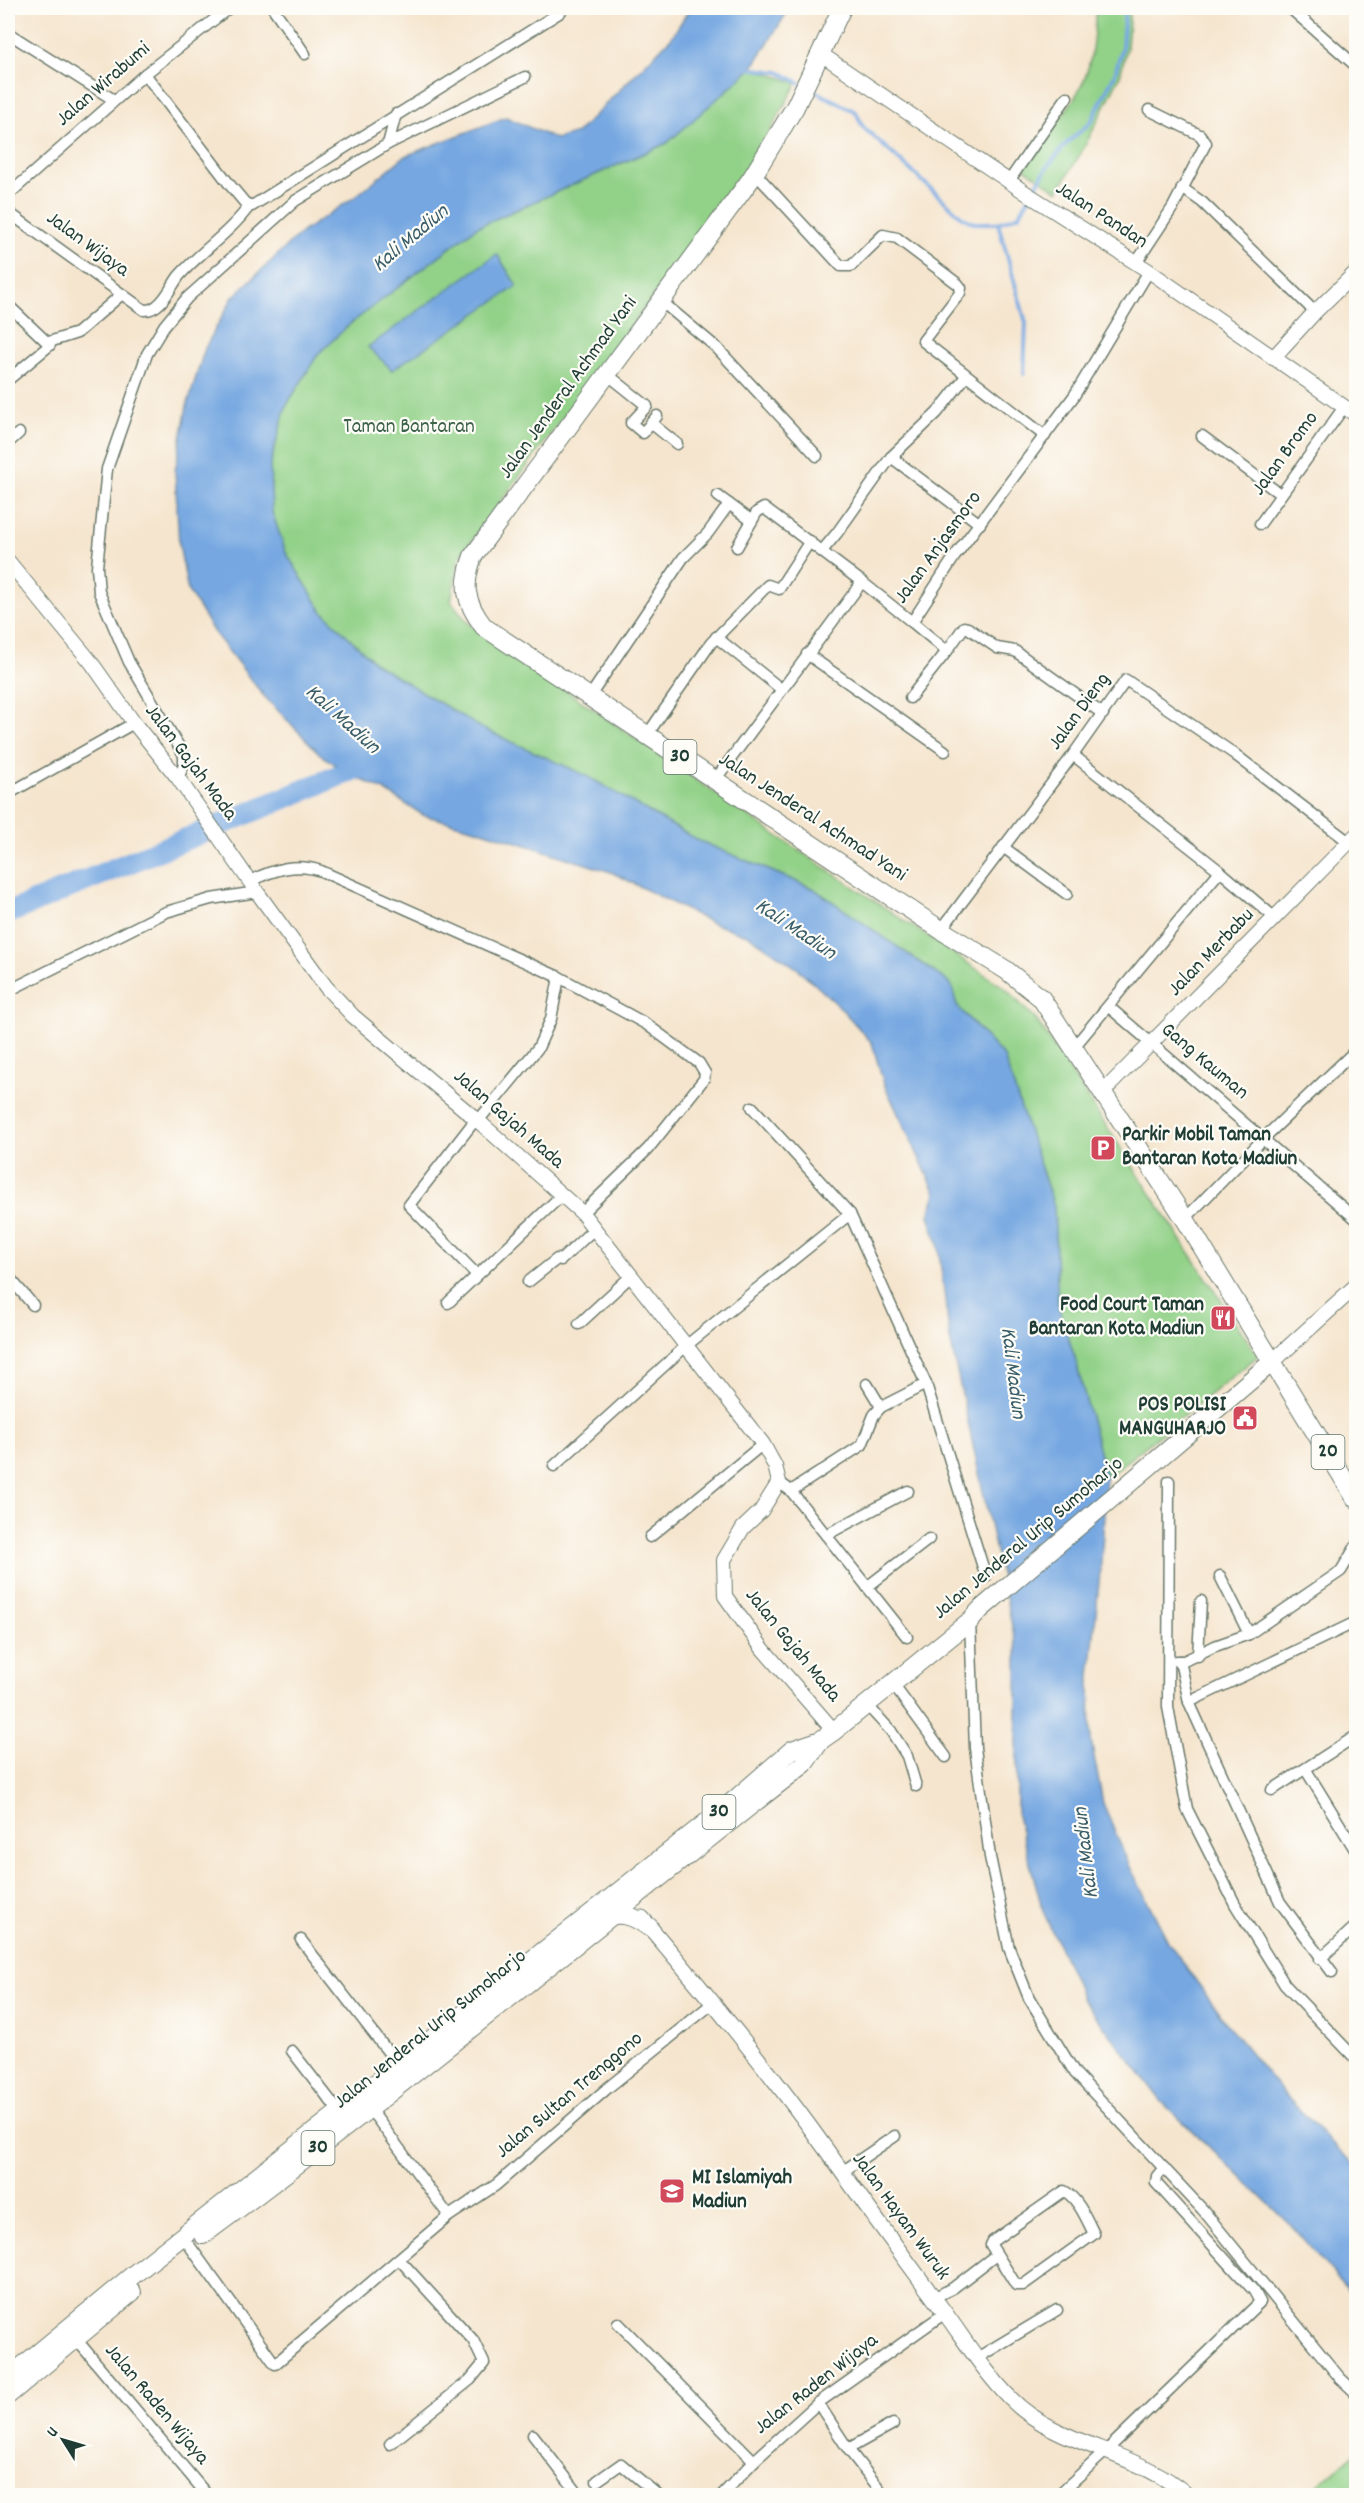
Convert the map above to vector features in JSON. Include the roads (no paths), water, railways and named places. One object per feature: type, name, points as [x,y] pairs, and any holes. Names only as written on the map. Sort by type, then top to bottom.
[{"type":"highway","name":"Jalan Jenderal Achmad Yani","points":[[842,8],[795,107],[755,173],[473,556],[465,576],[467,596],[474,613],[484,627],[1026,984],[1041,998],[1104,1091],[1185,1219],[1268,1366]]},
{"type":"highway","name":"Jalan Jenderal Urip Sumoharjo","points":[[8,2378],[133,2275],[399,2066],[623,1896],[804,1764],[827,1735],[976,1615],[1268,1366]]},
{"type":"highway","name":"20","points":[[1268,1366],[1300,1405],[1356,1499]]},
{"type":"highway","name":"Jalan Jenderal Urip Sumoharjo","points":[[8,2395],[189,2245],[370,2109],[609,1916],[623,1896]]},
{"type":"highway","points":[[609,1916],[616,1914],[632,1916],[649,1926]]},
{"type":"main road","points":[[1268,1366],[1356,1286]]},
{"type":"main road","name":"Jalan Hayam Wuruk","points":[[623,1896],[713,2003],[842,2172],[977,2358],[1010,2398],[1041,2423],[1107,2450],[1166,2479],[1188,2496]]},
{"type":"street","name":"Jalan Wirabumi","points":[[8,195],[114,100],[229,8]]},
{"type":"street","points":[[273,8],[304,54]]},
{"type":"street","points":[[145,74],[230,185],[250,206],[257,204],[564,8]]},
{"type":"street","points":[[1290,8],[1356,66]]},
{"type":"street","points":[[8,33],[114,100]]},
{"type":"street","name":"Jalan Pandan","points":[[818,60],[1136,263],[1356,415]]},
{"type":"street","points":[[179,779],[184,765],[184,755],[129,662],[99,592],[97,567],[107,468],[147,354],[164,326],[187,298],[295,201],[388,144],[525,77]]},
{"type":"street","points":[[1009,181],[1067,97]]},
{"type":"street","points":[[1136,263],[1173,207],[1204,149],[1205,140],[1149,110]]},
{"type":"street","points":[[388,144],[396,114]]},
{"type":"street","points":[[755,173],[841,266],[851,266],[883,235],[888,235],[897,238],[958,284],[961,288],[960,293],[923,341],[1045,436]]},
{"type":"street","points":[[1182,190],[1202,202],[1315,312]]},
{"type":"street","name":"Jalan Wijaya","points":[[8,212],[144,310],[151,311],[179,277],[250,206]]},
{"type":"street","name":"Jalan Anjasmoro","points":[[714,780],[862,582],[912,622],[955,556],[1074,396],[1149,272]]},
{"type":"street","points":[[1273,358],[1356,272]]},
{"type":"street","points":[[49,342],[77,333],[122,294]]},
{"type":"street","points":[[661,301],[717,348],[817,456]]},
{"type":"street","points":[[8,304],[49,342]]},
{"type":"street","points":[[8,380],[47,350],[49,342]]},
{"type":"street","points":[[607,374],[647,406],[631,423],[643,433],[654,420],[677,444]]},
{"type":"street","points":[[822,551],[891,458],[937,413],[966,376]]},
{"type":"street","name":"Jalan Bromo","points":[[1260,524],[1344,407]]},
{"type":"street","points":[[8,443],[19,433]]},
{"type":"street","points":[[1202,436],[1280,494]]},
{"type":"street","points":[[891,458],[980,524]]},
{"type":"street","points":[[718,496],[752,521]]},
{"type":"street","points":[[590,696],[683,558],[708,533],[729,504]]},
{"type":"street","points":[[737,547],[759,510],[769,509],[862,582]]},
{"type":"street","points":[[647,735],[716,637],[741,609],[768,585],[779,589],[810,542]]},
{"type":"street","name":"Jalan Gajah Mada","points":[[8,561],[91,662],[134,723],[179,779],[253,887],[326,987],[353,1016],[477,1120],[582,1213],[763,1444],[775,1466],[779,1482],[761,1511],[743,1528],[724,1560],[725,1596],[827,1735]]},
{"type":"street","points":[[912,622],[947,651]]},
{"type":"street","points":[[910,698],[964,627],[998,648],[1015,651],[1103,714]]},
{"type":"street","points":[[716,637],[781,689]]},
{"type":"street","points":[[807,654],[945,751]]},
{"type":"street","name":"Jalan Dieng","points":[[941,930],[1103,714],[1125,680],[1233,753],[1353,839]]},
{"type":"street","points":[[8,794],[134,723]]},
{"type":"street","points":[[1073,754],[1220,871],[1275,918]]},
{"type":"street","name":"Jalan Merbabu","points":[[1104,1091],[1153,1044],[1353,839]]},
{"type":"street","points":[[1003,847],[1067,894]]},
{"type":"street","points":[[8,991],[166,912],[253,887],[277,870],[308,866],[559,977],[646,1024],[699,1063],[705,1073],[704,1080],[648,1149],[582,1213]]},
{"type":"street","points":[[1074,1047],[1220,871]]},
{"type":"street","points":[[477,1275],[409,1205],[538,1048],[551,1019],[559,977]]},
{"type":"street","name":"Gang Kauman","points":[[1109,1007],[1356,1219]]},
{"type":"street","points":[[1185,1219],[1263,1138],[1356,1050]]},
{"type":"street","points":[[752,1107],[850,1214],[926,1384],[986,1577]]},
{"type":"street","points":[[448,1303],[563,1194]]},
{"type":"street","points":[[554,1466],[687,1345],[850,1214]]},
{"type":"street","points":[[528,1282],[543,1268],[557,1259],[561,1260],[595,1228]]},
{"type":"street","points":[[579,1324],[632,1275]]},
{"type":"street","points":[[8,1276],[33,1305]]},
{"type":"street","points":[[867,1384],[881,1407]]},
{"type":"street","points":[[791,1491],[862,1445],[874,1415],[881,1407],[926,1384]]},
{"type":"street","points":[[650,1537],[763,1444]]},
{"type":"street","points":[[1169,1481],[1166,1661],[1168,1707],[1187,1809],[1210,1857],[1261,1948],[1285,1985],[1356,2059]]},
{"type":"street","points":[[779,1482],[791,1491],[907,1637]]},
{"type":"street","points":[[826,1535],[908,1491]]},
{"type":"street","points":[[867,1587],[929,1539]]},
{"type":"street","points":[[1166,1661],[1180,1661],[1198,1656],[1215,1646],[1250,1634],[1341,1571],[1356,1546]]},
{"type":"street","points":[[1220,1576],[1250,1634]]},
{"type":"street","points":[[1198,1656],[1201,1601]]},
{"type":"street","points":[[976,1615],[975,1748],[987,1836],[1009,1948],[1029,1998],[1076,2073],[1203,2210],[1340,2378],[1356,2393]]},
{"type":"street","points":[[1189,1702],[1356,1622]]},
{"type":"street","points":[[1180,1661],[1189,1702],[1280,1902],[1320,1959],[1332,1972]]},
{"type":"street","points":[[891,1683],[946,1757]]},
{"type":"street","points":[[866,1704],[891,1731],[907,1756],[916,1786]]},
{"type":"street","points":[[1272,1790],[1356,1737]]},
{"type":"street","points":[[1306,1770],[1356,1851]]},
{"type":"street","points":[[1320,1959],[1356,1926]]},
{"type":"street","points":[[300,1940],[399,2066]]},
{"type":"street","name":"Jalan Sultan Trenggono","points":[[189,2245],[276,2364],[449,2216],[495,2185],[610,2086],[713,2003]]},
{"type":"street","points":[[292,2051],[340,2112]]},
{"type":"street","points":[[370,2109],[449,2216]]},
{"type":"street","points":[[842,2172],[896,2136]]},
{"type":"street","points":[[1057,2496],[1260,2302],[1254,2291],[1156,2183],[1157,2176],[1164,2168]]},
{"type":"street","points":[[1064,2191],[1069,2193],[1081,2210],[1094,2234],[1019,2286],[996,2255],[991,2246],[993,2241],[1064,2191]]},
{"type":"street","points":[[933,2298],[953,2288],[996,2255]]},
{"type":"street","points":[[390,2444],[470,2380],[484,2363],[473,2340],[399,2259]]},
{"type":"street","points":[[977,2358],[1057,2310]]},
{"type":"street","name":"Jalan Raden Wijaya","points":[[721,2496],[754,2461],[818,2403],[945,2313]]},
{"type":"street","points":[[618,2323],[754,2461]]},
{"type":"street","name":"Jalan Raden Wijaya","points":[[76,2338],[207,2496]]},
{"type":"street","points":[[818,2403],[848,2449],[885,2496]]},
{"type":"street","points":[[848,2449],[893,2424]]},
{"type":"street","points":[[533,2435],[580,2496]]},
{"type":"street","points":[[597,2481],[621,2464],[659,2496]]},
{"type":"water","name":"Kali Madiun","points":[[690,8],[790,8],[752,68],[667,143],[477,227],[350,324],[318,354],[286,406],[270,465],[272,512],[286,553],[322,611],[376,664],[481,728],[587,776],[697,840],[814,889],[951,984],[957,1006],[1004,1057],[1054,1207],[1058,1306],[1075,1358],[1106,1478],[1102,1551],[1090,1676],[1091,1741],[1103,1803],[1129,1865],[1169,1943],[1227,2024],[1284,2094],[1356,2167],[1356,2300],[1291,2225],[1162,2102],[1083,1999],[1043,1911],[1017,1816],[1017,1649],[950,1339],[938,1244],[929,1215],[936,1193],[884,1084],[872,1043],[839,1006],[798,969],[750,936],[712,923],[611,872],[476,829],[423,815],[384,790],[349,774],[320,754],[263,695],[213,631],[188,591],[179,545],[175,471],[187,406],[205,348],[233,297],[302,232],[356,196],[405,156],[506,117],[556,139],[577,133],[672,37]]},
{"type":"water","points":[[497,254],[517,286],[392,370],[368,347]]},
{"type":"waterway","points":[[809,88],[856,112],[863,127],[962,217],[974,223],[998,223],[1019,215],[1048,166],[1067,143],[1091,122],[1115,74],[1122,48],[1125,8]]},
{"type":"waterway","points":[[747,68],[779,72],[800,83]]},
{"type":"waterway","points":[[998,223],[1026,323],[1024,374]]},
{"type":"waterway","name":"Kali Madiun","points":[[8,913],[374,761]]},
{"type":"place","name":"Parkir Mobil Taman Bantaran Kota Madiun","points":[[1103,1148]]},
{"type":"place","name":"Food Court Taman Bantaran Kota Madiun","points":[[1223,1318]]},
{"type":"place","name":"POS POLISI MANGUHARJO","points":[[1245,1418]]},
{"type":"place","name":"MI Islamiyah Madiun","points":[[672,2191]]},
{"type":"park label","name":"Taman Bantaran","points":[[409,428]]}]
